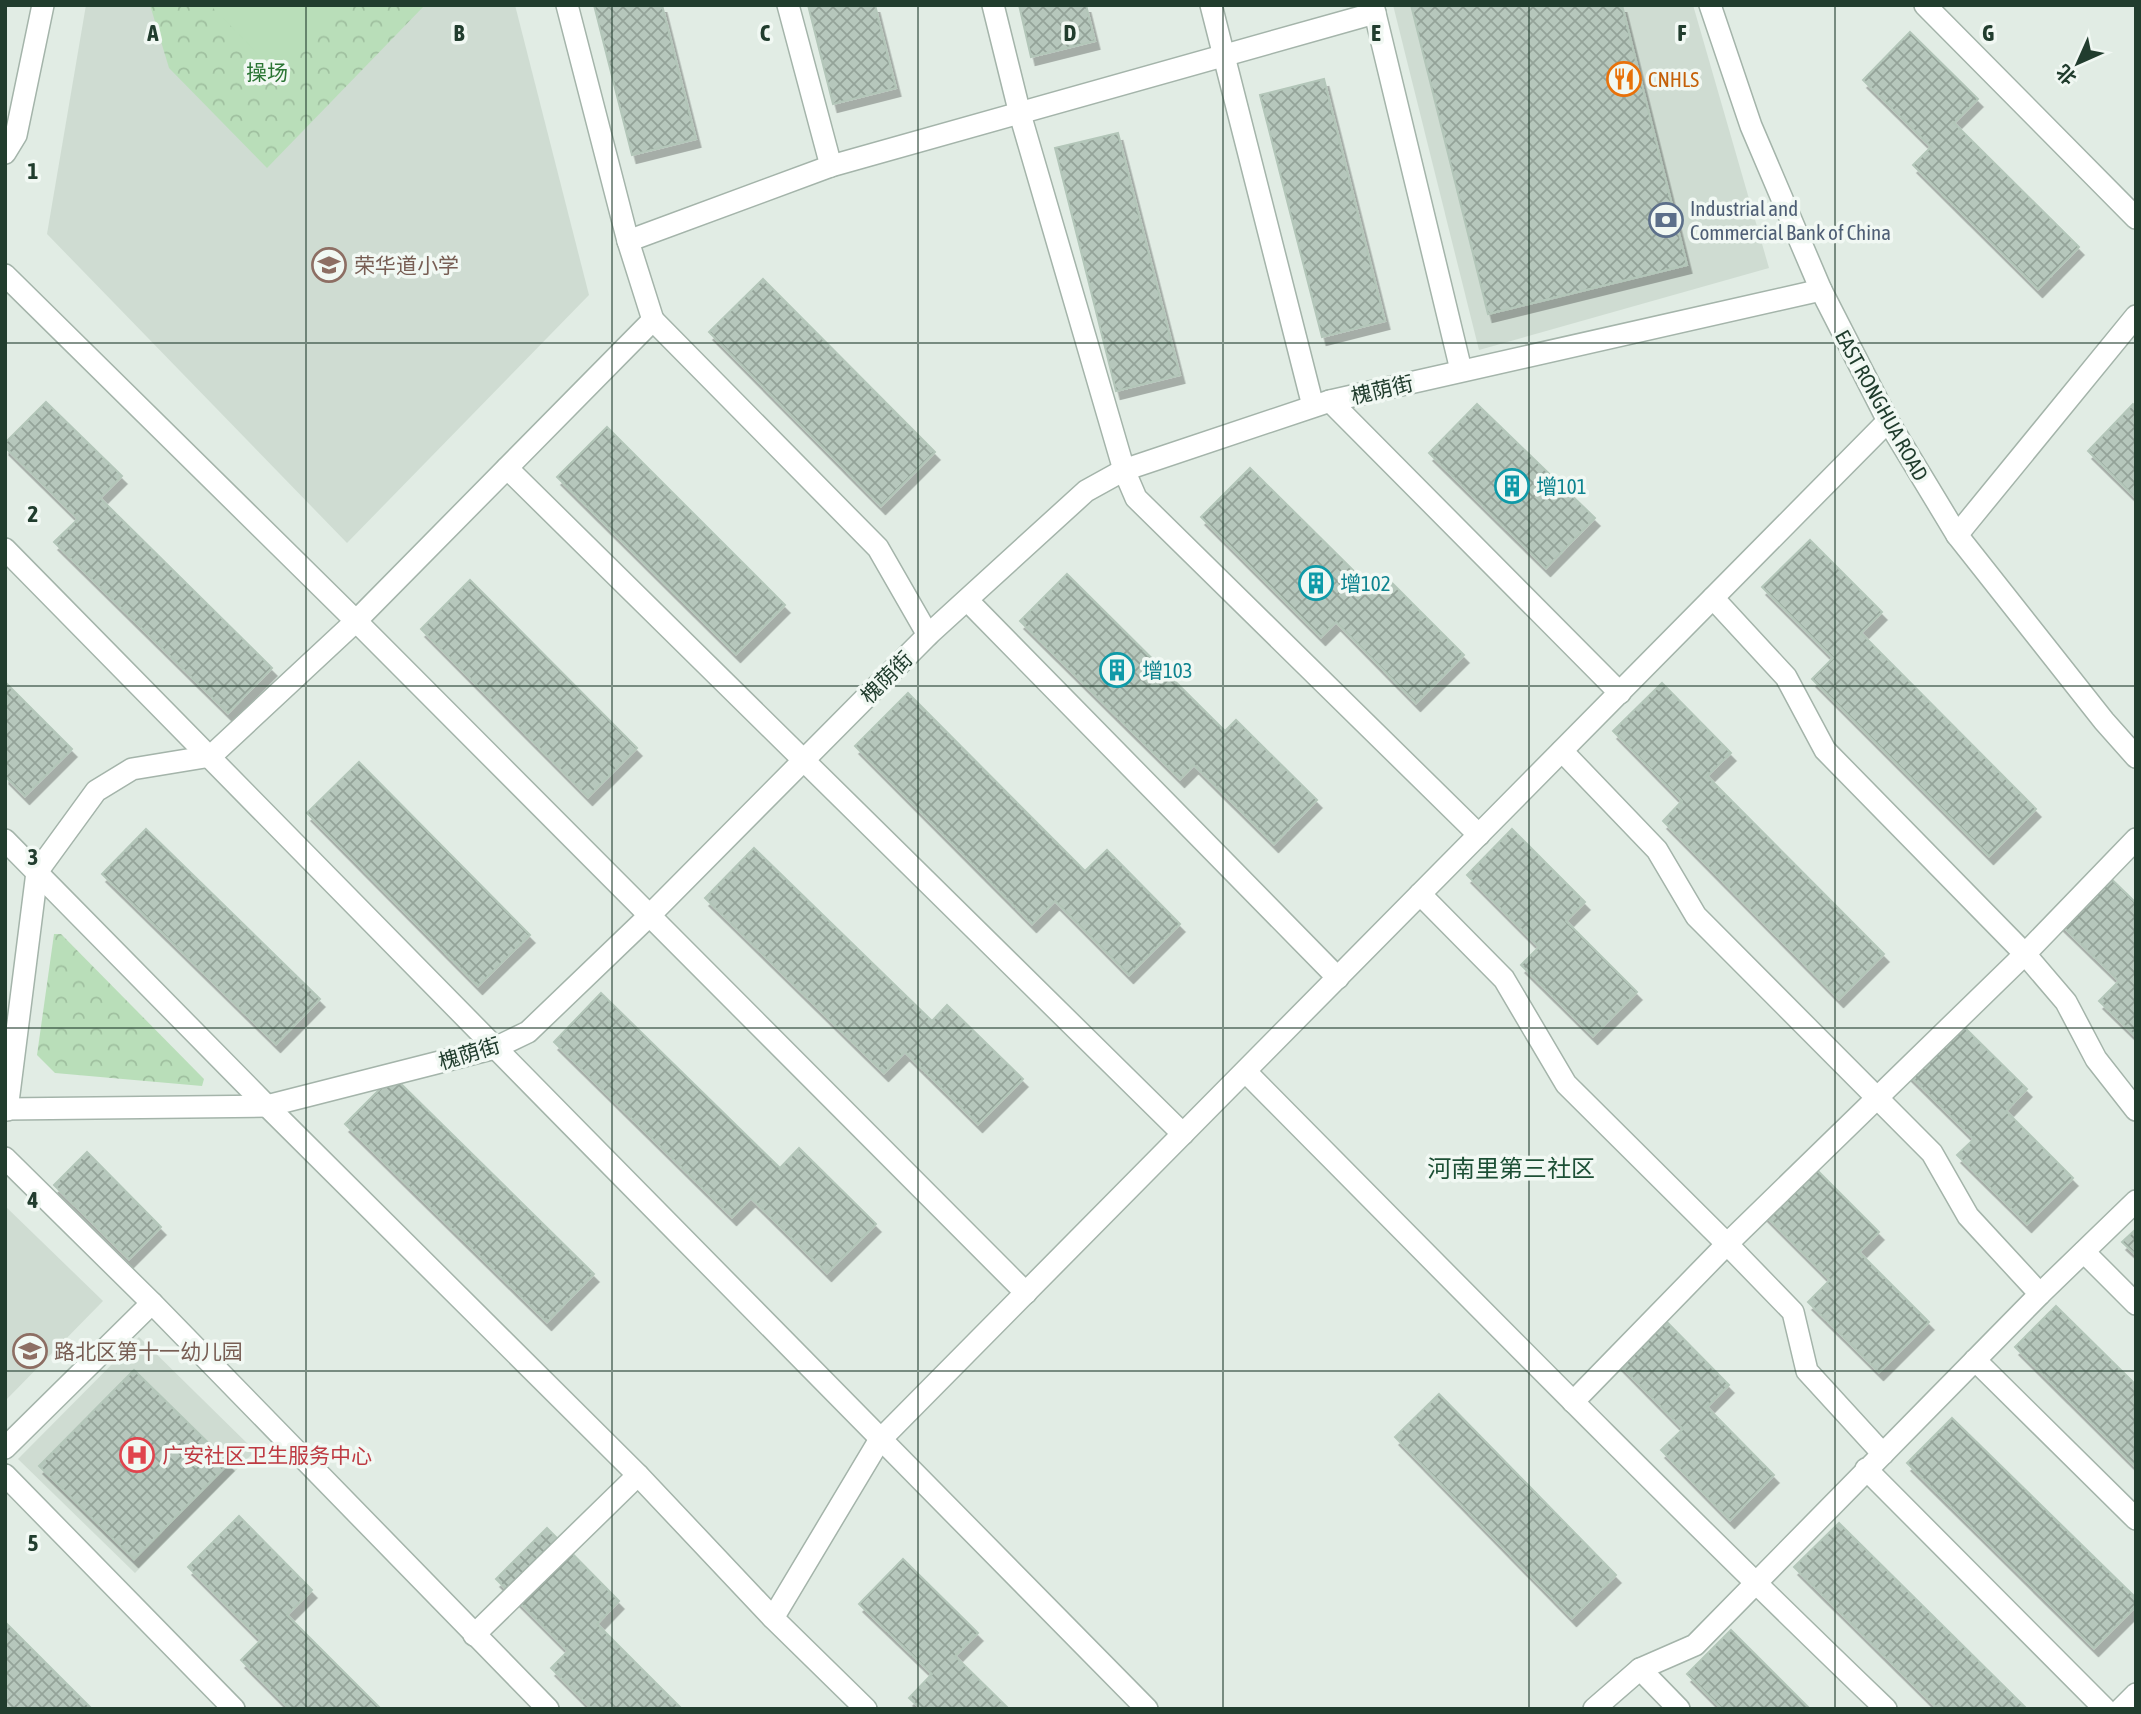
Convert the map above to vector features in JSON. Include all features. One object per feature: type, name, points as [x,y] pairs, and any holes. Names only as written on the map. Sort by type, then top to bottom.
[{"type":"street","points":[[9,140],[43,5]]},
{"type":"street","points":[[567,5],[628,242],[653,320],[878,548],[928,635]]},
{"type":"street","points":[[789,5],[831,166]]},
{"type":"street","points":[[993,5],[1020,114],[1124,470],[1136,498],[1479,835]]},
{"type":"street","points":[[1212,5],[1321,403],[1620,693]]},
{"type":"street","name":"EAST RONGHUA ROAD","points":[[1710,5],[1751,126],[1821,290],[1888,422],[1956,535],[2136,757]]},
{"type":"street","points":[[1925,5],[2136,218]]},
{"type":"street","points":[[628,242],[831,166],[1224,56],[1374,9],[1461,370]]},
{"type":"street","points":[[5,275],[356,621],[1026,1293]]},
{"type":"street","name":"槐荫街","points":[[6,1110],[267,1106],[495,1048],[528,1032],[650,915],[928,635],[1086,491],[1124,470],[1321,403],[1821,290]]},
{"type":"street","points":[[1956,535],[2136,316]]},
{"type":"street","points":[[6,1110],[37,872],[96,791],[132,769],[211,756],[356,621],[653,320]]},
{"type":"street","points":[[773,1618],[879,1441],[1888,422]]},
{"type":"street","points":[[507,468],[1183,1134]]},
{"type":"street","points":[[5,549],[211,756],[879,1441],[1147,1709]]},
{"type":"street","points":[[1713,598],[1786,677],[1825,750],[2025,954],[2066,1002],[2096,1059],[2136,1110]]},
{"type":"street","points":[[968,601],[1338,978]]},
{"type":"street","points":[[1562,751],[1657,850],[1696,916],[1932,1153],[1968,1216],[2040,1294]]},
{"type":"street","points":[[1573,1402],[1727,1244],[2025,954],[2136,839]]},
{"type":"street","points":[[5,840],[267,1106],[638,1475],[773,1618],[866,1709]]},
{"type":"street","points":[[1420,894],[1504,979],[1566,1084],[1793,1312],[1807,1371],[1883,1454]]},
{"type":"street","points":[[1246,1072],[1573,1402],[1886,1709]]},
{"type":"street","points":[[5,1158],[152,1303],[548,1709]]},
{"type":"street","points":[[1594,1709],[1640,1669],[1695,1645],[1866,1469],[2136,1201]]},
{"type":"street","points":[[2084,1252],[2136,1304]]},
{"type":"street","points":[[5,1448],[152,1303]]},
{"type":"street","points":[[1975,1360],[2136,1519]]},
{"type":"street","points":[[1866,1469],[2105,1709]]},
{"type":"street","points":[[5,1475],[234,1709]]},
{"type":"street","points":[[474,1635],[638,1475]]},
{"type":"street","points":[[1640,1669],[1679,1709]]},
{"type":"street","points":[[2121,1709],[2136,1695]]},
{"type":"shaded area","name":"荣华道小学","points":[[86,5],[515,5],[589,295],[347,543],[47,234]]},
{"type":"shaded area","points":[[1393,5],[1693,5],[1769,268],[1479,350]]},
{"type":"shaded area","name":"路北区第十一幼儿园","points":[[5,1206],[103,1301],[5,1401]]},
{"type":"shaded area","name":"广安社区卫生服务中心","points":[[139,1337],[255,1451],[135,1573],[18,1459]]},
{"type":"green space","name":"操场","points":[[150,5],[425,5],[267,168],[169,68]]},
{"type":"green space","points":[[210,5],[345,5],[277,73]]},
{"type":"green space","points":[[54,934],[61,934],[204,1079],[202,1086],[55,1073],[37,1055]]},
{"type":"building","points":[[594,5],[662,5],[696,139],[632,155]]},
{"type":"building","points":[[808,5],[875,5],[896,88],[833,104]]},
{"type":"building","points":[[1019,5],[1086,5],[1095,41],[1031,57]]},
{"type":"building","points":[[1411,5],[1622,5],[1687,265],[1488,314]]},
{"type":"building","points":[[1910,32],[1978,99],[1954,123],[2079,247],[2038,289],[1913,165],[1931,147],[1863,80]]},
{"type":"building","points":[[1324,79],[1385,321],[1322,337],[1260,95]]},
{"type":"building","points":[[1118,133],[1180,375],[1116,391],[1055,148]]},
{"type":"building","points":[[763,279],[935,452],[881,506],[709,332]]},
{"type":"building","points":[[46,402],[122,476],[100,498],[272,668],[228,713],[54,542],[78,519],[5,447],[5,443]]},
{"type":"building","name":"增101","points":[[1477,404],[1595,518],[1546,568],[1429,453]]},
{"type":"building","points":[[2133,404],[2136,406],[2136,498],[2088,451]]},
{"type":"building","points":[[607,427],[785,605],[736,654],[557,477]]},
{"type":"building","name":"增102","points":[[1250,468],[1372,589],[1385,576],[1464,655],[1416,703],[1336,622],[1321,637],[1201,517]]},
{"type":"building","points":[[1810,540],[1882,612],[1861,633],[2036,809],[1989,856],[1812,679],[1833,658],[1762,587]]},
{"type":"building","name":"增103","points":[[1067,574],[1225,731],[1236,720],[1317,800],[1274,844],[1194,765],[1180,779],[1020,621]]},
{"type":"building","points":[[470,580],[637,748],[588,797],[421,629]]},
{"type":"building","points":[[5,682],[72,749],[25,796],[5,776]]},
{"type":"building","points":[[1662,683],[1731,753],[1707,776],[1884,954],[1839,999],[1663,821],[1682,801],[1613,731]]},
{"type":"building","points":[[908,693],[1085,871],[1107,850],[1180,924],[1129,975],[1055,901],[1032,924],[855,746]]},
{"type":"building","points":[[359,762],[530,935],[478,986],[307,813]]},
{"type":"building","points":[[146,829],[320,999],[276,1044],[102,874]]},
{"type":"building","points":[[1512,829],[1585,902],[1566,921],[1637,992],[1593,1036],[1521,965],[1539,947],[1467,875]]},
{"type":"building","points":[[754,848],[932,1021],[947,1005],[1023,1079],[978,1124],[905,1052],[884,1073],[705,898]]},
{"type":"building","points":[[2100,868],[2136,903],[2136,1037],[2099,1001],[2119,981],[2052,916]]},
{"type":"building","points":[[601,993],[780,1168],[799,1148],[876,1224],[827,1273],[751,1198],[732,1217],[554,1042]]},
{"type":"building","points":[[1955,1018],[2027,1089],[2006,1111],[2073,1178],[2027,1224],[1957,1155],[1974,1139],[1904,1070]]},
{"type":"building","points":[[393,1076],[594,1274],[547,1322],[345,1124]]},
{"type":"building","points":[[87,1152],[161,1227],[129,1259],[54,1185]]},
{"type":"building","points":[[1807,1160],[1879,1232],[1859,1252],[1929,1322],[1879,1372],[1808,1302],[1830,1280],[1759,1209]]},
{"type":"building","points":[[2136,1229],[2136,1255],[2122,1242]]},
{"type":"building","points":[[2056,1306],[2136,1385],[2136,1467],[2015,1347]]},
{"type":"building","points":[[1659,1314],[1729,1385],[1707,1407],[1774,1475],[1730,1520],[1661,1450],[1683,1429],[1614,1359]]},
{"type":"building","name":"广安社区卫生服务中心","points":[[134,1370],[229,1463],[134,1559],[39,1466]]},
{"type":"building","points":[[1439,1394],[1616,1575],[1572,1618],[1395,1437]]},
{"type":"building","points":[[1952,1418],[2136,1598],[2136,1606],[2094,1648],[1907,1463]]},
{"type":"building","points":[[239,1516],[312,1590],[287,1615],[381,1709],[290,1709],[241,1660],[261,1640],[188,1567]]},
{"type":"building","points":[[1839,1523],[2027,1709],[1938,1709],[1794,1567]]},
{"type":"building","points":[[547,1528],[619,1601],[597,1624],[682,1709],[592,1709],[551,1668],[568,1651],[496,1579]]},
{"type":"building","points":[[903,1559],[978,1633],[955,1656],[1009,1709],[921,1709],[909,1698],[932,1674],[859,1604]]},
{"type":"building","points":[[5,1622],[92,1709],[5,1709]]},
{"type":"building","points":[[1731,1630],[1810,1709],[1722,1709],[1687,1674]]},
{"type":"place","name":"CNHLS","points":[[1624,79]]},
{"type":"place","name":"Industrial and Commercial Bank of China","points":[[1666,220]]},
{"type":"place","name":"荣华道小学","points":[[329,265]]},
{"type":"place","name":"增101","points":[[1512,486]]},
{"type":"place","name":"增102","points":[[1316,583]]},
{"type":"place","name":"增103","points":[[1117,670]]},
{"type":"place","name":"路北区第十一幼儿园","points":[[30,1351]]},
{"type":"place","name":"广安社区卫生服务中心","points":[[137,1455]]},
{"type":"district","name":"河南里第三社区","points":[[1511,1168]]}]
